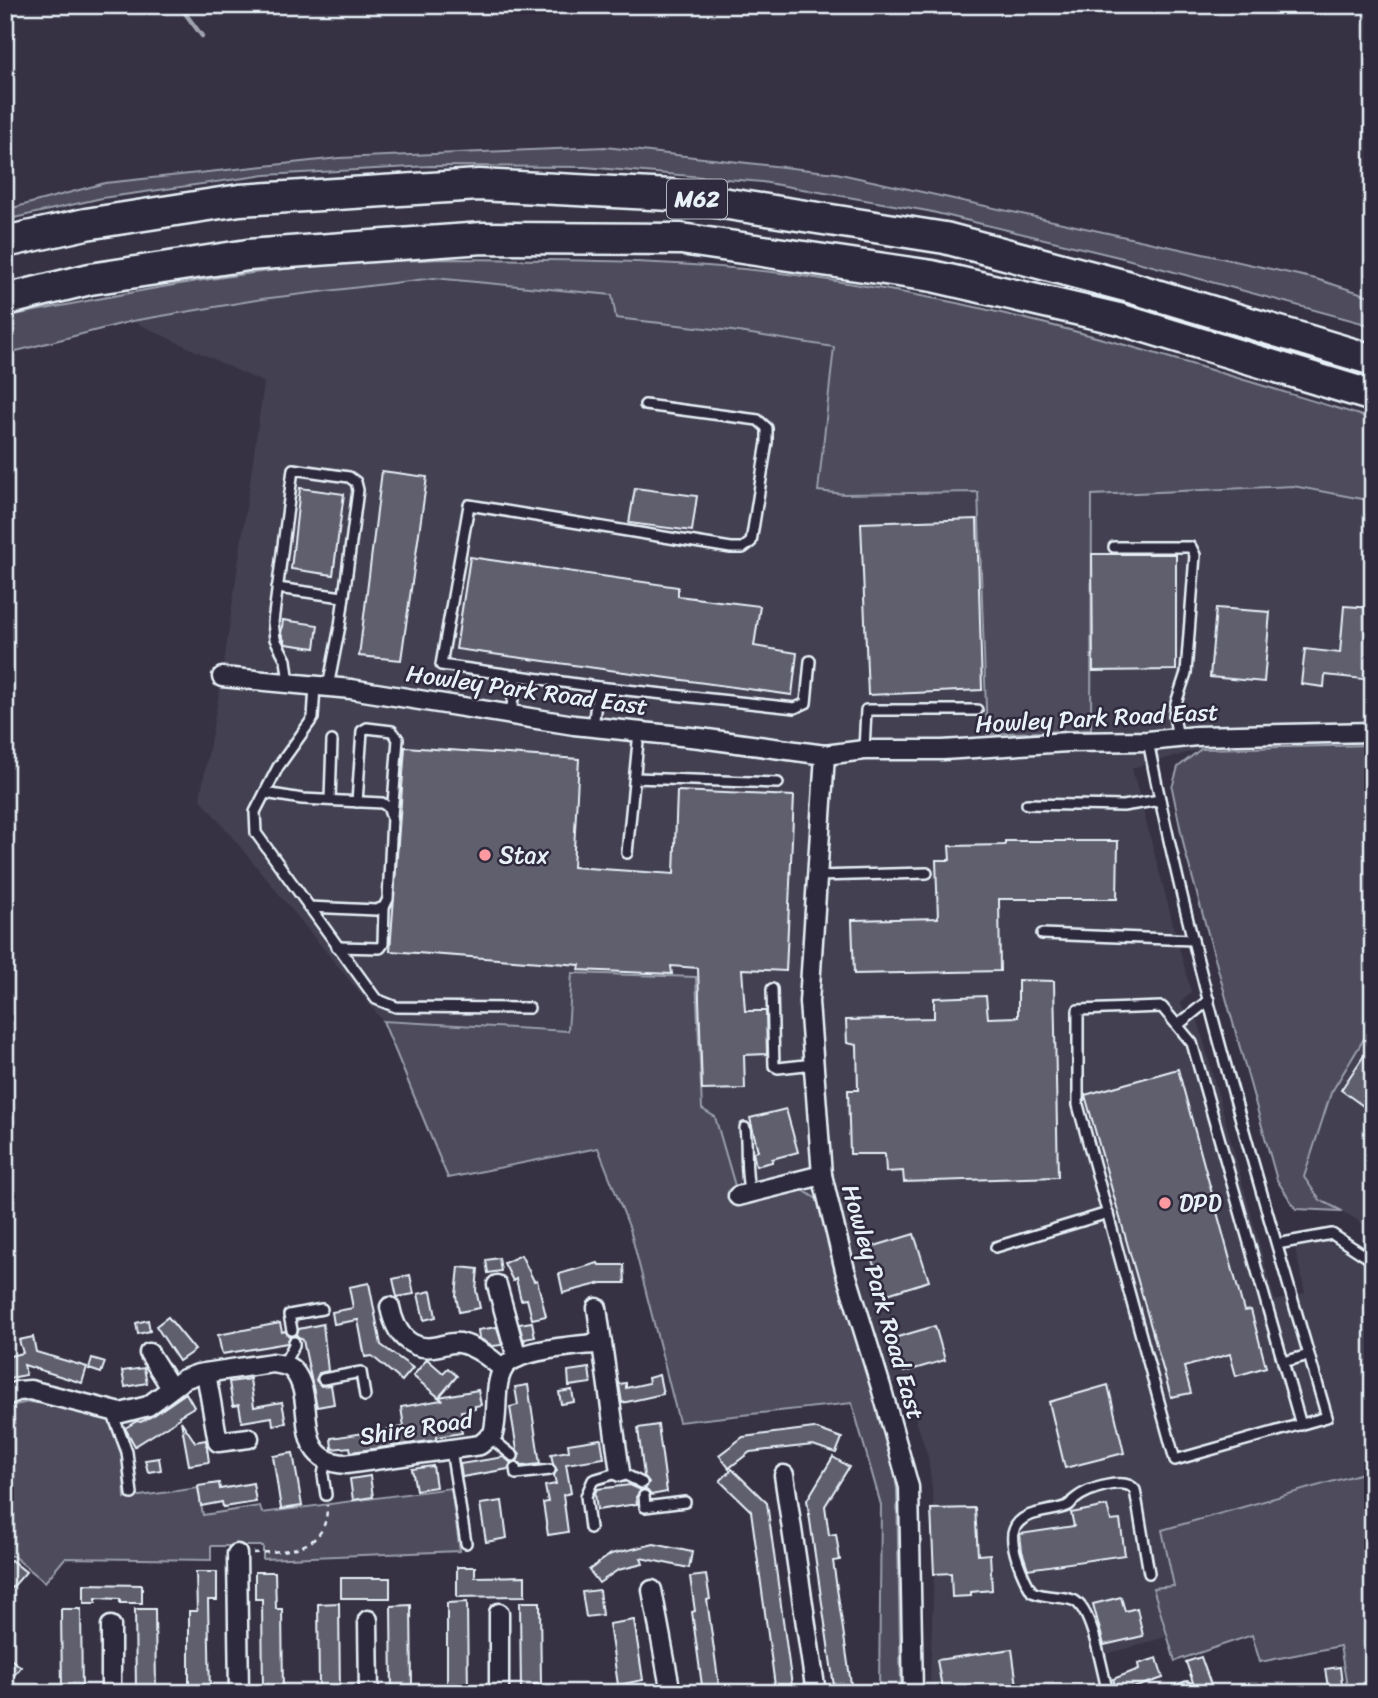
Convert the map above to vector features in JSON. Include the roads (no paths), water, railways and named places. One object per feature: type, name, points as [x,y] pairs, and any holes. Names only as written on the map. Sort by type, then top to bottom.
[{"type":"highway","name":"M62","points":[[5,242],[86,224],[240,200],[479,185],[671,195],[945,238],[1126,286],[1373,360]]},
{"type":"highway","name":"M62","points":[[5,300],[90,279],[248,255],[483,238],[681,239],[932,275],[1119,319],[1373,396]]},
{"type":"street","name":"Howley Park Road East","points":[[222,677],[321,686],[593,727],[825,755],[864,750],[943,750],[1068,742],[1373,732]]},
{"type":"street","name":"Howley Park Road East","points":[[825,755],[809,1002],[822,1175],[845,1270],[909,1488],[913,1693]]},
{"type":"street","points":[[744,1194],[822,1175]]},
{"type":"street","points":[[497,1285],[510,1363]]},
{"type":"street","points":[[390,1307],[397,1330],[405,1340],[416,1346],[428,1348],[458,1343],[510,1363],[535,1353],[602,1343]]},
{"type":"street","points":[[597,1308],[620,1472]]},
{"type":"street","points":[[149,1353],[171,1388]]},
{"type":"street","name":"Shire Road","points":[[283,1365],[292,1369],[304,1386],[312,1445],[326,1459],[346,1464],[480,1445],[491,1438],[497,1416],[500,1379],[510,1363]]},
{"type":"street","points":[[5,1396],[30,1390],[112,1412],[135,1411],[148,1406],[184,1379],[255,1365],[283,1365]]},
{"type":"street","points":[[206,1373],[218,1441],[249,1438]]},
{"type":"street","points":[[785,1475],[816,1693]]},
{"type":"street","points":[[237,1554],[239,1693]]},
{"type":"street","points":[[652,1590],[671,1693]]},
{"type":"street","points":[[499,1613],[499,1693]]},
{"type":"street","points":[[368,1620],[369,1693]]},
{"type":"street","points":[[111,1626],[111,1693]]},
{"type":"lane","points":[[645,405],[758,420],[767,428],[751,542],[743,548],[731,548],[469,505],[441,665],[598,687],[795,708],[806,703],[810,660]]},
{"type":"lane","points":[[289,683],[286,660],[273,634],[293,469],[349,477],[356,482],[358,490],[343,597],[313,718],[278,767],[255,811],[256,833],[376,999],[396,1007],[529,1008]]},
{"type":"lane","points":[[1114,547],[1191,547],[1195,555],[1186,673],[1174,716],[1178,738]]},
{"type":"lane","points":[[277,588],[343,597]]},
{"type":"lane","points":[[511,714],[516,675]]},
{"type":"lane","points":[[593,727],[598,687]]},
{"type":"lane","points":[[864,750],[866,710],[978,710]]},
{"type":"lane","points":[[337,947],[380,948],[383,944],[398,739],[397,734],[392,731],[367,728],[362,731],[357,802]]},
{"type":"lane","points":[[627,853],[639,732]]},
{"type":"lane","points":[[330,800],[332,741]]},
{"type":"lane","points":[[1148,741],[1193,940],[1327,1417],[1301,1425],[1175,1460],[1078,1105],[1078,1010],[1162,1007],[1192,1043],[1301,1425]]},
{"type":"lane","points":[[635,778],[778,783]]},
{"type":"lane","points":[[265,793],[382,803],[388,807],[391,818]]},
{"type":"lane","points":[[1027,804],[1122,806],[1160,800]]},
{"type":"lane","points":[[817,876],[927,873]]},
{"type":"lane","points":[[308,907],[376,910],[384,907]]},
{"type":"lane","points":[[1042,934],[1193,940]]},
{"type":"lane","points":[[772,989],[775,1068],[814,1064]]},
{"type":"lane","points":[[1178,1025],[1209,1000]]},
{"type":"lane","points":[[744,1194],[747,1142],[745,1128]]},
{"type":"lane","points":[[996,1247],[1108,1213]]},
{"type":"lane","points":[[1277,1244],[1332,1234],[1373,1261]]},
{"type":"lane","points":[[292,1330],[289,1315],[322,1309]]},
{"type":"lane","points":[[283,1365],[295,1345],[294,1342]]},
{"type":"lane","points":[[1283,1362],[1309,1355]]},
{"type":"lane","points":[[323,1378],[362,1372],[365,1396]]},
{"type":"lane","points":[[112,1412],[127,1452],[132,1494]]},
{"type":"lane","points":[[491,1438],[513,1456]]},
{"type":"lane","points":[[451,1450],[466,1543]]},
{"type":"lane","points":[[326,1459],[323,1475],[326,1495]]},
{"type":"lane","points":[[515,1468],[516,1474],[550,1470]]},
{"type":"lane","points":[[590,1528],[586,1496],[593,1480],[620,1472],[642,1483]]},
{"type":"lane","points":[[1108,1693],[1086,1613],[1077,1602],[1070,1599],[1052,1598],[1032,1592],[1020,1570],[1012,1535],[1014,1528],[1027,1517],[1069,1505],[1082,1494],[1124,1482],[1131,1484],[1135,1490],[1149,1573]]},
{"type":"lane","points":[[644,1496],[645,1507],[685,1502]]},
{"type":"lane","points":[[1170,1693],[1187,1687]]},
{"type":"waterway","points":[[179,5],[202,36]]},
{"type":"place","name":"Stax","points":[[485,855]]},
{"type":"place","name":"DPD","points":[[1165,1203]]}]
